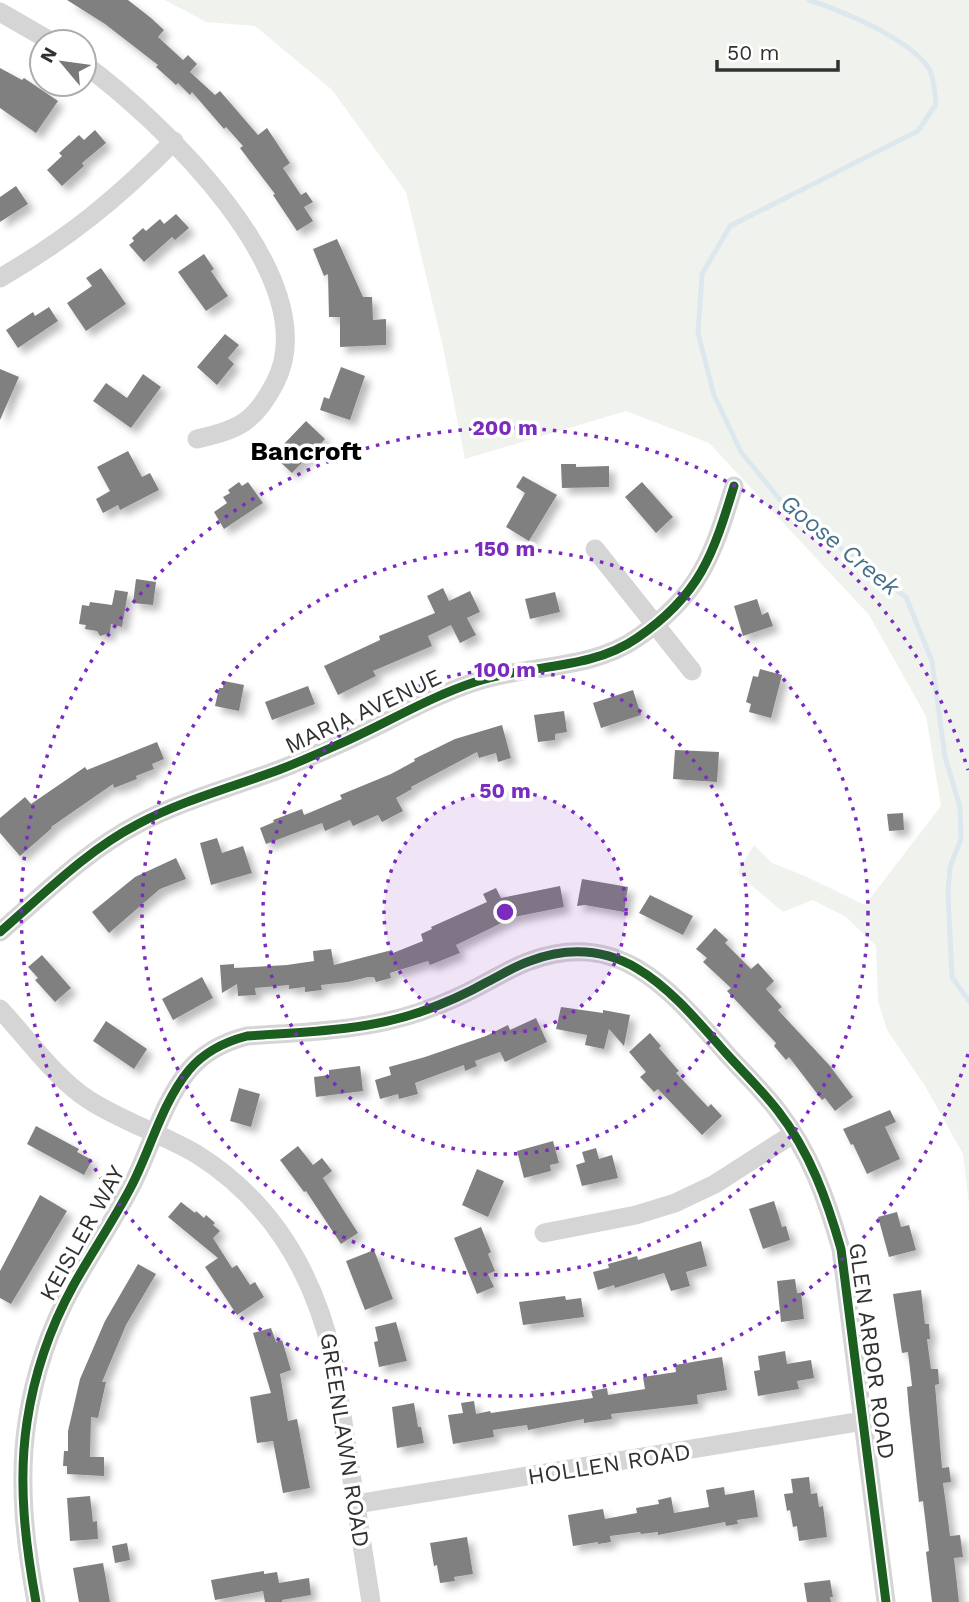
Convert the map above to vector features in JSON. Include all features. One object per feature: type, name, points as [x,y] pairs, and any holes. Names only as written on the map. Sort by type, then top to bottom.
[{"type":"street","points":[[0,12],[28,28]]},
{"type":"street","points":[[98,74],[116,87],[174,141],[224,201],[255,246],[278,290],[287,332],[281,370],[266,400],[242,425],[230,431],[197,439]]},
{"type":"street","points":[[0,278],[64,239],[112,202],[174,141]]},
{"type":"street","name":"MARIA AVENUE","points":[[0,932],[94,852],[137,824],[184,803],[294,764],[353,739],[447,692],[477,681],[603,656],[635,640],[675,609],[708,563],[734,486]]},
{"type":"street","points":[[595,549],[692,671]]},
{"type":"street","name":"GLEN ARBOR ROAD","points":[[156,1133],[180,1082],[189,1070],[207,1053],[234,1039],[329,1030],[377,1023],[418,1013],[469,992],[530,961],[554,955],[593,954],[622,961],[661,983],[778,1111],[814,1170],[828,1203],[841,1250],[886,1602]]},
{"type":"street","name":"GREENLAWN ROAD","points":[[0,1009],[62,1078],[87,1098],[200,1156],[239,1187],[266,1215],[292,1250],[305,1273],[325,1323],[333,1357],[371,1602]]},
{"type":"street","name":"KEISLER WAY","points":[[36,1602],[24,1527],[23,1474],[27,1422],[38,1370],[56,1321],[73,1286],[115,1216],[156,1133]]},
{"type":"street","points":[[544,1233],[636,1215],[675,1203],[715,1184],[793,1134]]},
{"type":"street","name":"HOLLEN ROAD","points":[[356,1504],[863,1421]]},
{"type":"shaded area","points":[[165,0],[969,0],[969,1204],[963,1154],[925,1086],[887,1030],[878,1001],[876,946],[846,917],[813,900],[783,912],[737,873],[754,845],[772,863],[865,905],[941,806],[926,716],[869,615],[709,443],[626,411],[465,459],[443,347],[406,192],[332,90],[255,26],[206,22]]},
{"type":"building","points":[[67,0],[128,0],[151,18],[164,30],[158,37],[183,60],[188,55],[197,64],[190,72],[215,95],[220,91],[258,135],[267,128],[290,163],[283,168],[301,195],[306,192],[313,202],[304,207],[313,221],[297,231],[273,195],[275,194],[240,148],[243,146],[226,127],[224,129],[192,92],[190,95],[178,83],[176,85],[156,67],[158,65],[105,24]]},
{"type":"building","points":[[0,68],[28,81],[28,98],[54,98],[58,101],[36,133],[0,108]]},
{"type":"building","points":[[95,130],[106,143],[82,163],[84,166],[62,186],[47,170],[62,156],[59,153],[79,135],[84,140]]},
{"type":"building","points":[[16,186],[28,204],[0,222],[0,197]]},
{"type":"building","points":[[176,214],[189,228],[175,240],[172,237],[144,262],[129,245],[134,241],[132,238],[143,228],[146,231],[160,219],[164,224]]},
{"type":"building","points":[[337,239],[363,297],[372,297],[373,320],[386,319],[386,345],[340,347],[340,317],[329,317],[328,274],[324,276],[313,249]]},
{"type":"building","points":[[204,254],[214,269],[211,271],[228,296],[206,311],[178,272]]},
{"type":"building","points":[[101,268],[126,304],[86,331],[67,303],[92,286],[86,278]]},
{"type":"building","points":[[49,307],[58,321],[18,348],[6,330],[33,312],[35,316]]},
{"type":"building","points":[[225,334],[239,345],[228,358],[234,364],[217,385],[197,367]]},
{"type":"building","points":[[341,367],[365,376],[350,420],[320,410],[324,397],[329,399]]},
{"type":"building","points":[[0,369],[19,377],[0,420]]},
{"type":"building","points":[[143,374],[161,387],[131,428],[93,401],[106,383],[127,398]]},
{"type":"building","points":[[306,421],[325,439],[292,473],[279,461],[289,450],[283,445]]},
{"type":"building","points":[[128,451],[142,477],[150,473],[159,490],[120,510],[118,505],[103,513],[96,499],[110,491],[97,467]]},
{"type":"building","points":[[561,464],[576,464],[576,467],[609,466],[609,487],[562,488]]},
{"type":"building","points":[[523,476],[557,495],[529,541],[506,527],[525,493],[516,487]]},
{"type":"building","points":[[239,482],[242,486],[248,482],[263,503],[224,529],[214,512],[227,503],[223,497]]},
{"type":"building","points":[[642,482],[673,517],[656,533],[625,497]]},
{"type":"building","points":[[136,579],[156,582],[153,605],[133,603]]},
{"type":"building","points":[[443,588],[449,601],[470,591],[480,612],[467,618],[476,635],[460,643],[451,625],[428,636],[432,646],[373,671],[376,676],[338,695],[324,666],[380,640],[379,636],[435,613],[427,596]]},
{"type":"building","points":[[115,590],[128,592],[122,627],[111,624],[110,633],[100,636],[97,631],[85,629],[86,625],[79,624],[82,605],[89,606],[90,602],[112,605]]},
{"type":"building","points":[[555,592],[560,612],[530,619],[525,599]]},
{"type":"building","points":[[757,599],[762,615],[768,612],[773,626],[743,636],[734,606]]},
{"type":"building","points":[[760,669],[782,675],[771,718],[749,712],[751,704],[746,702],[753,676],[758,677]]},
{"type":"building","points":[[224,681],[244,685],[239,711],[215,706],[219,688],[223,688]]},
{"type":"building","points":[[308,686],[315,704],[272,720],[265,702]]},
{"type":"building","points":[[633,690],[641,715],[601,728],[593,703]]},
{"type":"building","points":[[564,711],[567,732],[555,734],[555,740],[538,742],[534,715]]},
{"type":"building","points":[[502,725],[511,758],[498,762],[496,753],[479,758],[477,752],[411,787],[412,789],[396,798],[403,811],[382,822],[378,815],[353,826],[350,820],[325,831],[322,823],[266,844],[260,828],[274,822],[273,820],[302,809],[304,815],[342,799],[340,795],[391,774],[415,761],[414,759],[455,739]]},
{"type":"building","points":[[157,742],[164,759],[152,764],[154,769],[114,788],[113,784],[51,827],[20,856],[0,833],[0,818],[25,797],[31,804],[85,767],[87,770]]},
{"type":"building","points":[[675,750],[719,752],[717,782],[673,779]]},
{"type":"building","points":[[903,813],[904,830],[889,831],[887,814]]},
{"type":"building","points":[[217,838],[222,853],[243,846],[252,873],[211,885],[200,843]]},
{"type":"building","points":[[176,858],[186,879],[160,889],[109,933],[92,912],[135,877]]},
{"type":"building","points":[[582,879],[628,887],[624,912],[577,906]]},
{"type":"building","points":[[560,886],[564,907],[514,917],[456,945],[460,953],[430,965],[428,961],[390,973],[391,978],[376,982],[374,977],[368,977],[321,985],[322,990],[305,992],[305,987],[289,989],[289,985],[255,988],[256,995],[238,996],[237,984],[222,993],[220,965],[234,964],[234,968],[287,965],[314,961],[313,951],[331,949],[334,965],[392,950],[393,953],[423,941],[421,934],[432,929],[431,927],[487,902],[483,894],[496,888],[501,898]]},
{"type":"building","points":[[650,895],[693,916],[683,935],[639,913]]},
{"type":"building","points":[[715,928],[728,940],[725,943],[751,969],[758,963],[774,981],[766,989],[782,1007],[778,1010],[830,1066],[853,1097],[835,1111],[825,1098],[822,1100],[789,1057],[786,1060],[774,1046],[776,1043],[727,991],[731,988],[703,962],[707,958],[696,949]]},
{"type":"building","points":[[42,955],[71,988],[55,1002],[35,980],[38,978],[28,967]]},
{"type":"building","points":[[202,977],[213,998],[173,1020],[162,999]]},
{"type":"building","points":[[561,1007],[630,1015],[624,1046],[609,1029],[604,1049],[585,1045],[587,1035],[556,1029]]},
{"type":"building","points":[[536,1018],[547,1042],[505,1062],[500,1052],[475,1061],[477,1066],[465,1071],[464,1065],[415,1083],[418,1094],[399,1099],[398,1094],[380,1099],[375,1080],[391,1075],[389,1067],[486,1036],[508,1025],[510,1030]]},
{"type":"building","points":[[106,1021],[147,1049],[134,1069],[93,1041]]},
{"type":"building","points":[[650,1033],[679,1071],[676,1073],[708,1107],[711,1104],[722,1116],[702,1135],[658,1089],[654,1092],[640,1077],[646,1072],[629,1052]]},
{"type":"building","points":[[360,1066],[363,1091],[316,1097],[314,1077],[329,1075],[329,1070]]},
{"type":"building","points":[[239,1088],[260,1094],[251,1127],[230,1121]]},
{"type":"building","points":[[890,1110],[896,1122],[885,1127],[900,1159],[867,1174],[843,1129]]},
{"type":"building","points":[[36,1126],[79,1149],[77,1152],[92,1160],[84,1175],[27,1144]]},
{"type":"building","points":[[553,1141],[559,1163],[550,1165],[551,1171],[524,1178],[517,1151]]},
{"type":"building","points":[[298,1146],[313,1165],[322,1158],[332,1171],[323,1178],[358,1233],[341,1244],[306,1191],[304,1192],[280,1160]]},
{"type":"building","points":[[596,1148],[599,1159],[612,1155],[618,1178],[582,1186],[576,1165],[585,1162],[582,1152]]},
{"type":"building","points":[[477,1169],[504,1181],[488,1217],[462,1205]]},
{"type":"building","points":[[40,1195],[67,1211],[11,1304],[0,1298],[0,1271]]},
{"type":"building","points":[[774,1201],[782,1227],[786,1226],[790,1240],[763,1249],[749,1209]]},
{"type":"building","points":[[181,1202],[215,1223],[213,1225],[220,1231],[213,1238],[232,1268],[237,1265],[250,1285],[255,1282],[264,1297],[237,1315],[205,1267],[218,1258],[168,1217]]},
{"type":"building","points":[[897,1212],[901,1227],[909,1225],[916,1250],[889,1257],[878,1217]]},
{"type":"building","points":[[481,1227],[495,1271],[488,1274],[494,1287],[477,1294],[454,1238]]},
{"type":"building","points":[[701,1241],[707,1266],[686,1272],[690,1286],[671,1291],[664,1273],[615,1288],[614,1285],[598,1290],[593,1272],[609,1268],[608,1264],[637,1256],[638,1260]]},
{"type":"building","points":[[374,1250],[393,1299],[365,1310],[346,1261]]},
{"type":"building","points":[[138,1264],[156,1274],[126,1325],[102,1382],[106,1382],[98,1418],[91,1417],[90,1457],[104,1457],[104,1476],[67,1474],[67,1466],[63,1466],[64,1451],[68,1451],[68,1431],[80,1379],[105,1321]]},
{"type":"building","points":[[795,1279],[797,1293],[801,1293],[804,1319],[781,1322],[777,1281]]},
{"type":"building","points":[[921,1290],[925,1324],[929,1324],[930,1339],[927,1339],[931,1369],[938,1369],[939,1384],[935,1385],[942,1468],[949,1467],[951,1482],[943,1483],[950,1536],[960,1535],[963,1557],[954,1558],[959,1602],[932,1602],[923,1501],[919,1502],[909,1411],[907,1387],[912,1386],[908,1352],[902,1353],[893,1294]]},
{"type":"building","points":[[565,1296],[566,1300],[581,1298],[584,1317],[523,1325],[519,1302]]},
{"type":"building","points":[[396,1322],[407,1361],[379,1367],[374,1342],[378,1341],[375,1327]]},
{"type":"building","points":[[271,1328],[276,1342],[282,1340],[291,1370],[280,1374],[288,1421],[297,1419],[310,1488],[283,1493],[273,1441],[257,1443],[250,1397],[271,1393],[253,1333]]},
{"type":"building","points":[[785,1351],[787,1364],[811,1360],[814,1378],[797,1381],[799,1389],[758,1396],[754,1371],[760,1370],[758,1356]]},
{"type":"building","points":[[722,1357],[727,1390],[697,1395],[698,1404],[611,1414],[612,1419],[584,1423],[584,1419],[528,1430],[527,1425],[493,1430],[494,1437],[453,1444],[448,1415],[463,1413],[461,1403],[474,1401],[476,1414],[491,1413],[593,1398],[591,1391],[607,1388],[608,1395],[645,1389],[643,1377],[676,1372],[675,1365]]},
{"type":"building","points":[[414,1403],[424,1443],[397,1448],[392,1407]]},
{"type":"building","points":[[809,1477],[811,1494],[817,1493],[819,1507],[823,1506],[827,1537],[799,1541],[797,1526],[793,1527],[784,1494],[793,1493],[791,1479]]},
{"type":"building","points":[[724,1487],[725,1495],[754,1490],[758,1517],[737,1520],[738,1524],[726,1526],[725,1522],[658,1535],[658,1532],[640,1532],[610,1536],[611,1542],[573,1546],[568,1515],[603,1509],[605,1519],[637,1513],[636,1508],[659,1504],[658,1500],[671,1497],[674,1513],[709,1507],[706,1490]]},
{"type":"building","points":[[90,1496],[93,1522],[97,1521],[98,1539],[70,1541],[67,1498]]},
{"type":"building","points":[[467,1537],[473,1574],[454,1577],[455,1581],[440,1583],[430,1543]]},
{"type":"building","points":[[127,1543],[130,1560],[115,1563],[112,1546]]},
{"type":"building","points":[[103,1563],[110,1602],[79,1602],[73,1568]]},
{"type":"building","points":[[264,1571],[264,1574],[277,1572],[279,1583],[309,1578],[311,1595],[282,1602],[265,1602],[263,1591],[215,1600],[211,1580]]},
{"type":"building","points":[[830,1580],[833,1597],[830,1597],[831,1602],[807,1602],[804,1583]]},
{"type":"waterway","name":"Goose Creek","points":[[809,0],[873,27],[918,56],[932,75],[936,104],[918,131],[730,226],[702,274],[698,333],[714,395],[741,452],[786,507],[906,597],[932,661],[945,757],[960,807],[961,839],[950,867],[948,893],[952,977],[969,1001]]},
{"type":"cycle path","points":[[0,932],[83,860],[119,835],[155,815],[301,761],[475,682],[495,676],[579,662],[619,649],[658,622],[690,589],[711,553],[734,486]]},
{"type":"cycle path","points":[[36,1602],[26,1534],[23,1467],[27,1422],[39,1369],[65,1302],[125,1198],[164,1111],[189,1070],[208,1053],[239,1038],[356,1027],[399,1018],[429,1009],[471,991],[530,961],[562,953],[591,952],[618,959],[642,971],[685,1008],[778,1111],[799,1143],[816,1177],[841,1249],[886,1602]]},
{"type":"district","name":"Bancroft","points":[[306,451]]}]
